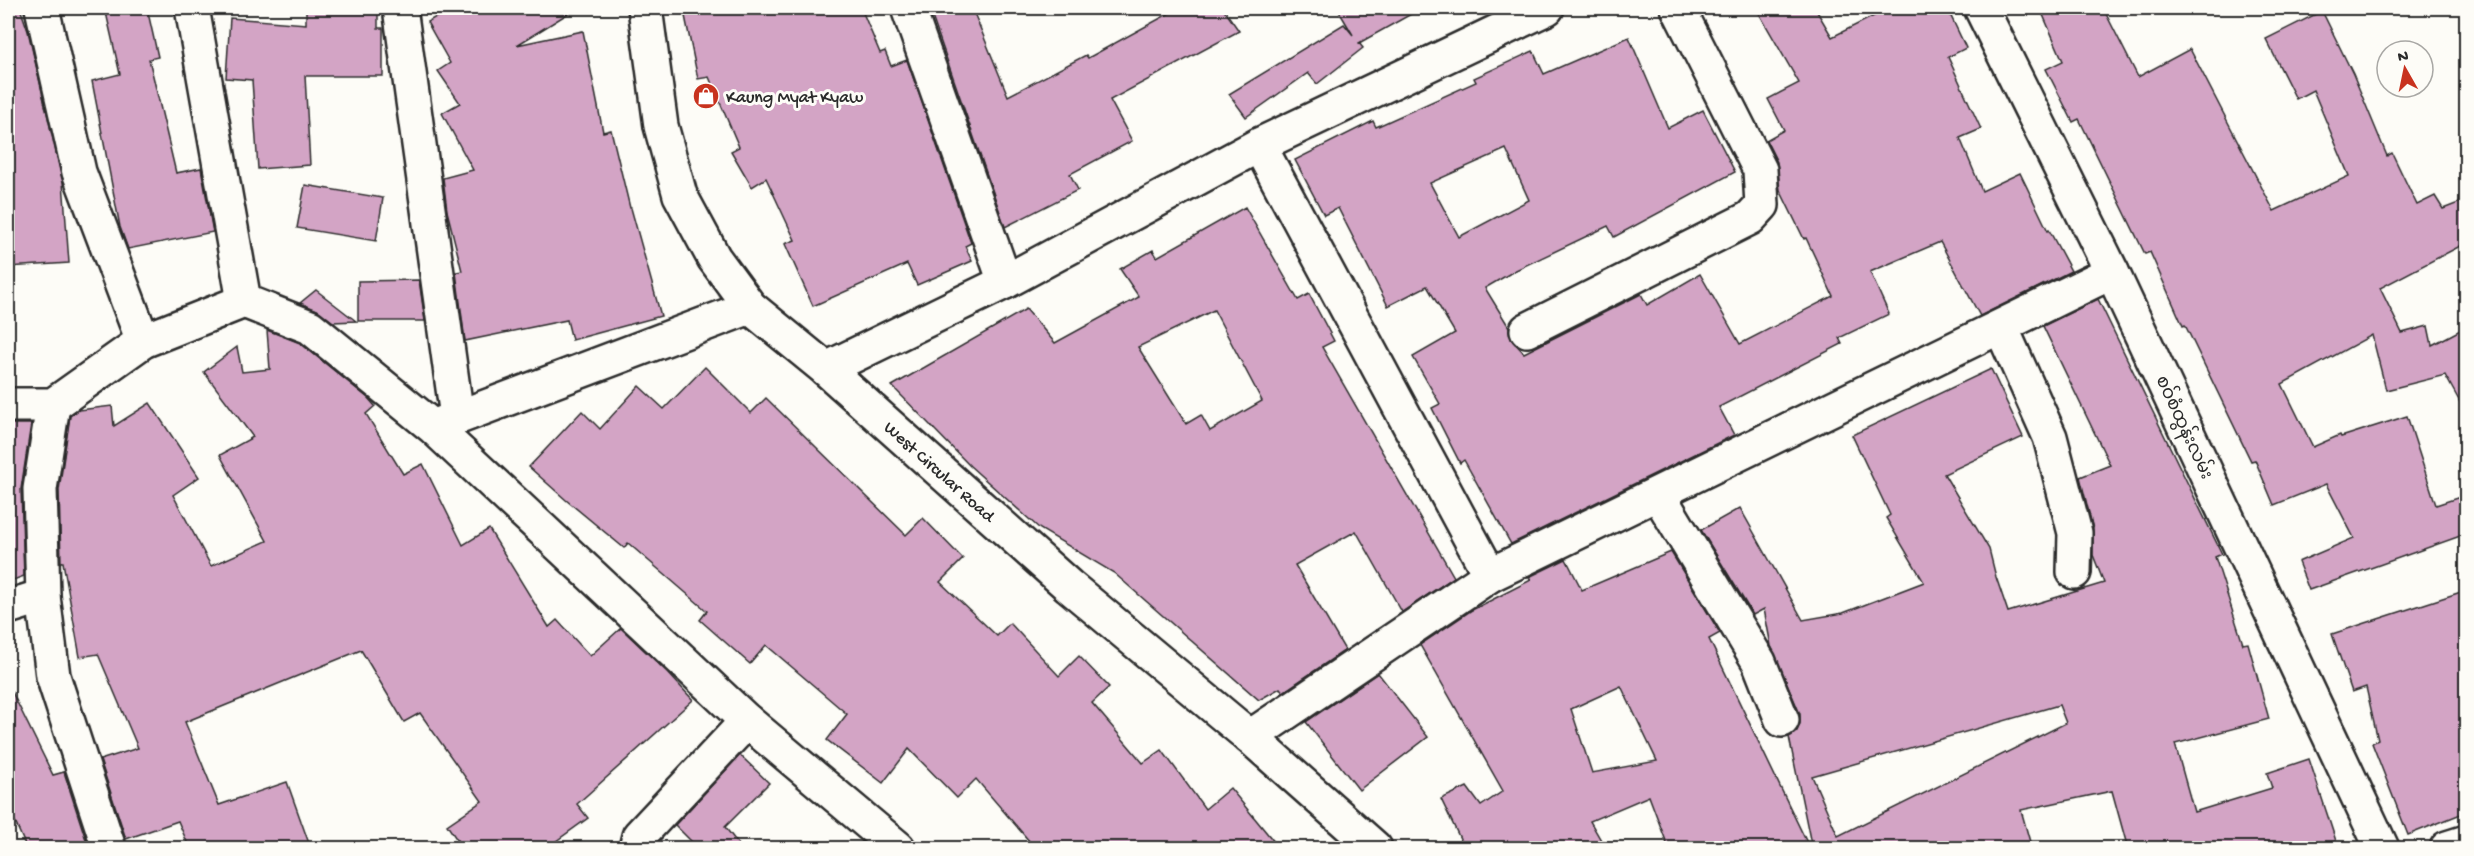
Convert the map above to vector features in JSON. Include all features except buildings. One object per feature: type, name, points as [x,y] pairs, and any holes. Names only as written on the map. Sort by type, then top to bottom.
[{"type":"street","points":[[42,8],[79,172],[143,341]]},
{"type":"street","points":[[192,8],[243,301]]},
{"type":"street","points":[[400,8],[445,422]]},
{"type":"street","name":"West Circular Road","points":[[645,8],[661,126],[680,195],[714,258],[750,307],[826,369],[1069,586],[1250,737],[1375,849]]},
{"type":"street","points":[[908,8],[1005,282]]},
{"type":"street","points":[[826,369],[1005,282],[1259,145],[1547,8]]},
{"type":"street","points":[[1527,330],[1750,218],[1761,205],[1760,170],[1678,8]]},
{"type":"street","name":"စဝ်စံထွန်းလမ်း","points":[[1981,8],[2112,272],[2382,849]]},
{"type":"street","points":[[1259,145],[1490,575]]},
{"type":"street","points":[[1250,737],[1490,575],[2112,272]]},
{"type":"street","points":[[8,405],[53,405],[143,341],[243,301],[310,327],[445,422],[747,721],[898,849]]},
{"type":"street","points":[[445,422],[750,307]]},
{"type":"street","points":[[2001,327],[2050,437],[2075,533],[2074,572]]},
{"type":"street","points":[[53,405],[40,489],[43,596],[53,676],[109,849]]},
{"type":"street","points":[[1658,494],[1759,662],[1782,720]]},
{"type":"street","points":[[8,607],[43,596]]},
{"type":"street","points":[[636,849],[639,836],[747,721]]},
{"type":"street","points":[[2446,849],[2466,842]]},
{"type":"place","name":"Kaung Myat Kyaw","points":[[706,96]]}]
